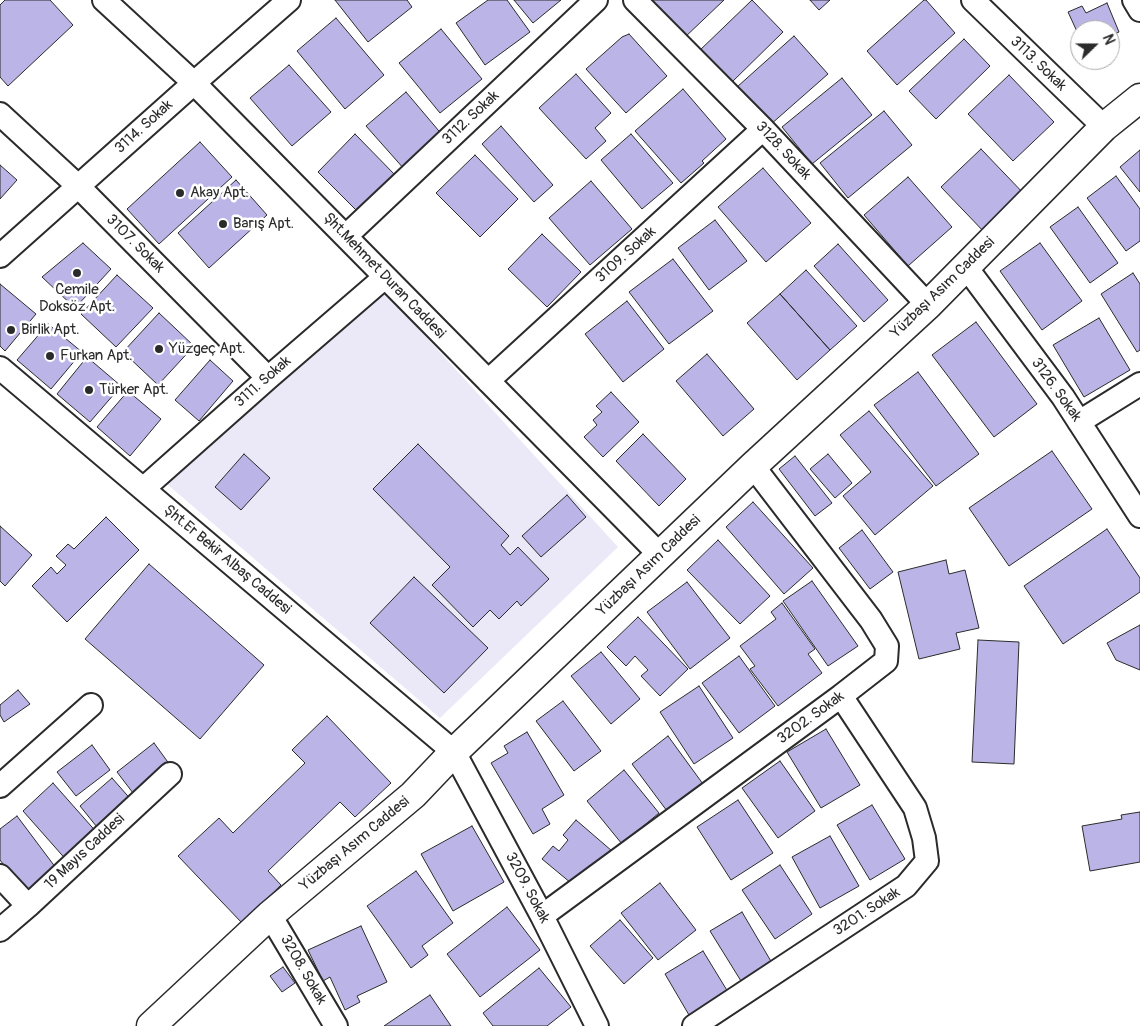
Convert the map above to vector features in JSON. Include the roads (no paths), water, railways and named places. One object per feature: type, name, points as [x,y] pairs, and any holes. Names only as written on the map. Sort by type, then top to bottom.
[{"type":"main road","name":"Yüzbaşı Asım Caddesi","points":[[151,1026],[270,915],[413,795],[454,752],[753,466],[928,305],[1104,127],[1140,98]]},
{"type":"street","name":"Şht.Mehmet Duran Caddesi","points":[[104,0],[194,83],[660,555]]},
{"type":"street","name":"3114. Sokak","points":[[0,256],[289,0]]},
{"type":"street","name":"3112. Sokak","points":[[346,236],[596,0]]},
{"type":"street","name":"3128. Sokak","points":[[635,0],[763,129],[928,305]]},
{"type":"street","name":"3113. Sokak","points":[[973,0],[1104,127]]},
{"type":"street","points":[[1134,0],[1140,10]]},
{"type":"street","name":"3107. Sokak","points":[[0,114],[78,186],[268,378]]},
{"type":"street","name":"3109. Sokak","points":[[488,381],[763,129]]},
{"type":"street","name":"3126. Sokak","points":[[966,267],[1063,397],[1140,516]]},
{"type":"street","name":"3111. Sokak","points":[[142,489],[385,277]]},
{"type":"street","name":"Şht.Er Bekir Albaş Caddesi","points":[[0,368],[454,752]]},
{"type":"street","points":[[1079,422],[1140,384]]},
{"type":"street","name":"3202. Sokak","points":[[542,916],[886,661],[887,646],[871,620],[753,466]]},
{"type":"street","name":"3201. Sokak","points":[[694,1026],[906,886],[927,861],[924,838],[915,808],[841,696]]},
{"type":"street","points":[[0,786],[91,705]]},
{"type":"street","name":"3209. Sokak","points":[[454,752],[542,916],[597,1026]]},
{"type":"street","name":"19 Mayıs Caddesi","points":[[0,930],[170,774]]},
{"type":"street","points":[[0,876],[28,906]]},
{"type":"street","name":"3208. Sokak","points":[[270,915],[336,1026]]},
{"type":"place","name":"Akay Apt.","points":[[180,193]]},
{"type":"place","name":"Barış Apt.","points":[[223,224]]},
{"type":"place","name":"Cemile Doksöz Apt.","points":[[77,273]]},
{"type":"place","name":"Birlik Apt.","points":[[11,330]]},
{"type":"place","name":"Yüzgeç Apt.","points":[[159,349]]},
{"type":"place","name":"Furkan Apt.","points":[[50,356]]},
{"type":"place","name":"Türker Apt.","points":[[89,390]]}]
